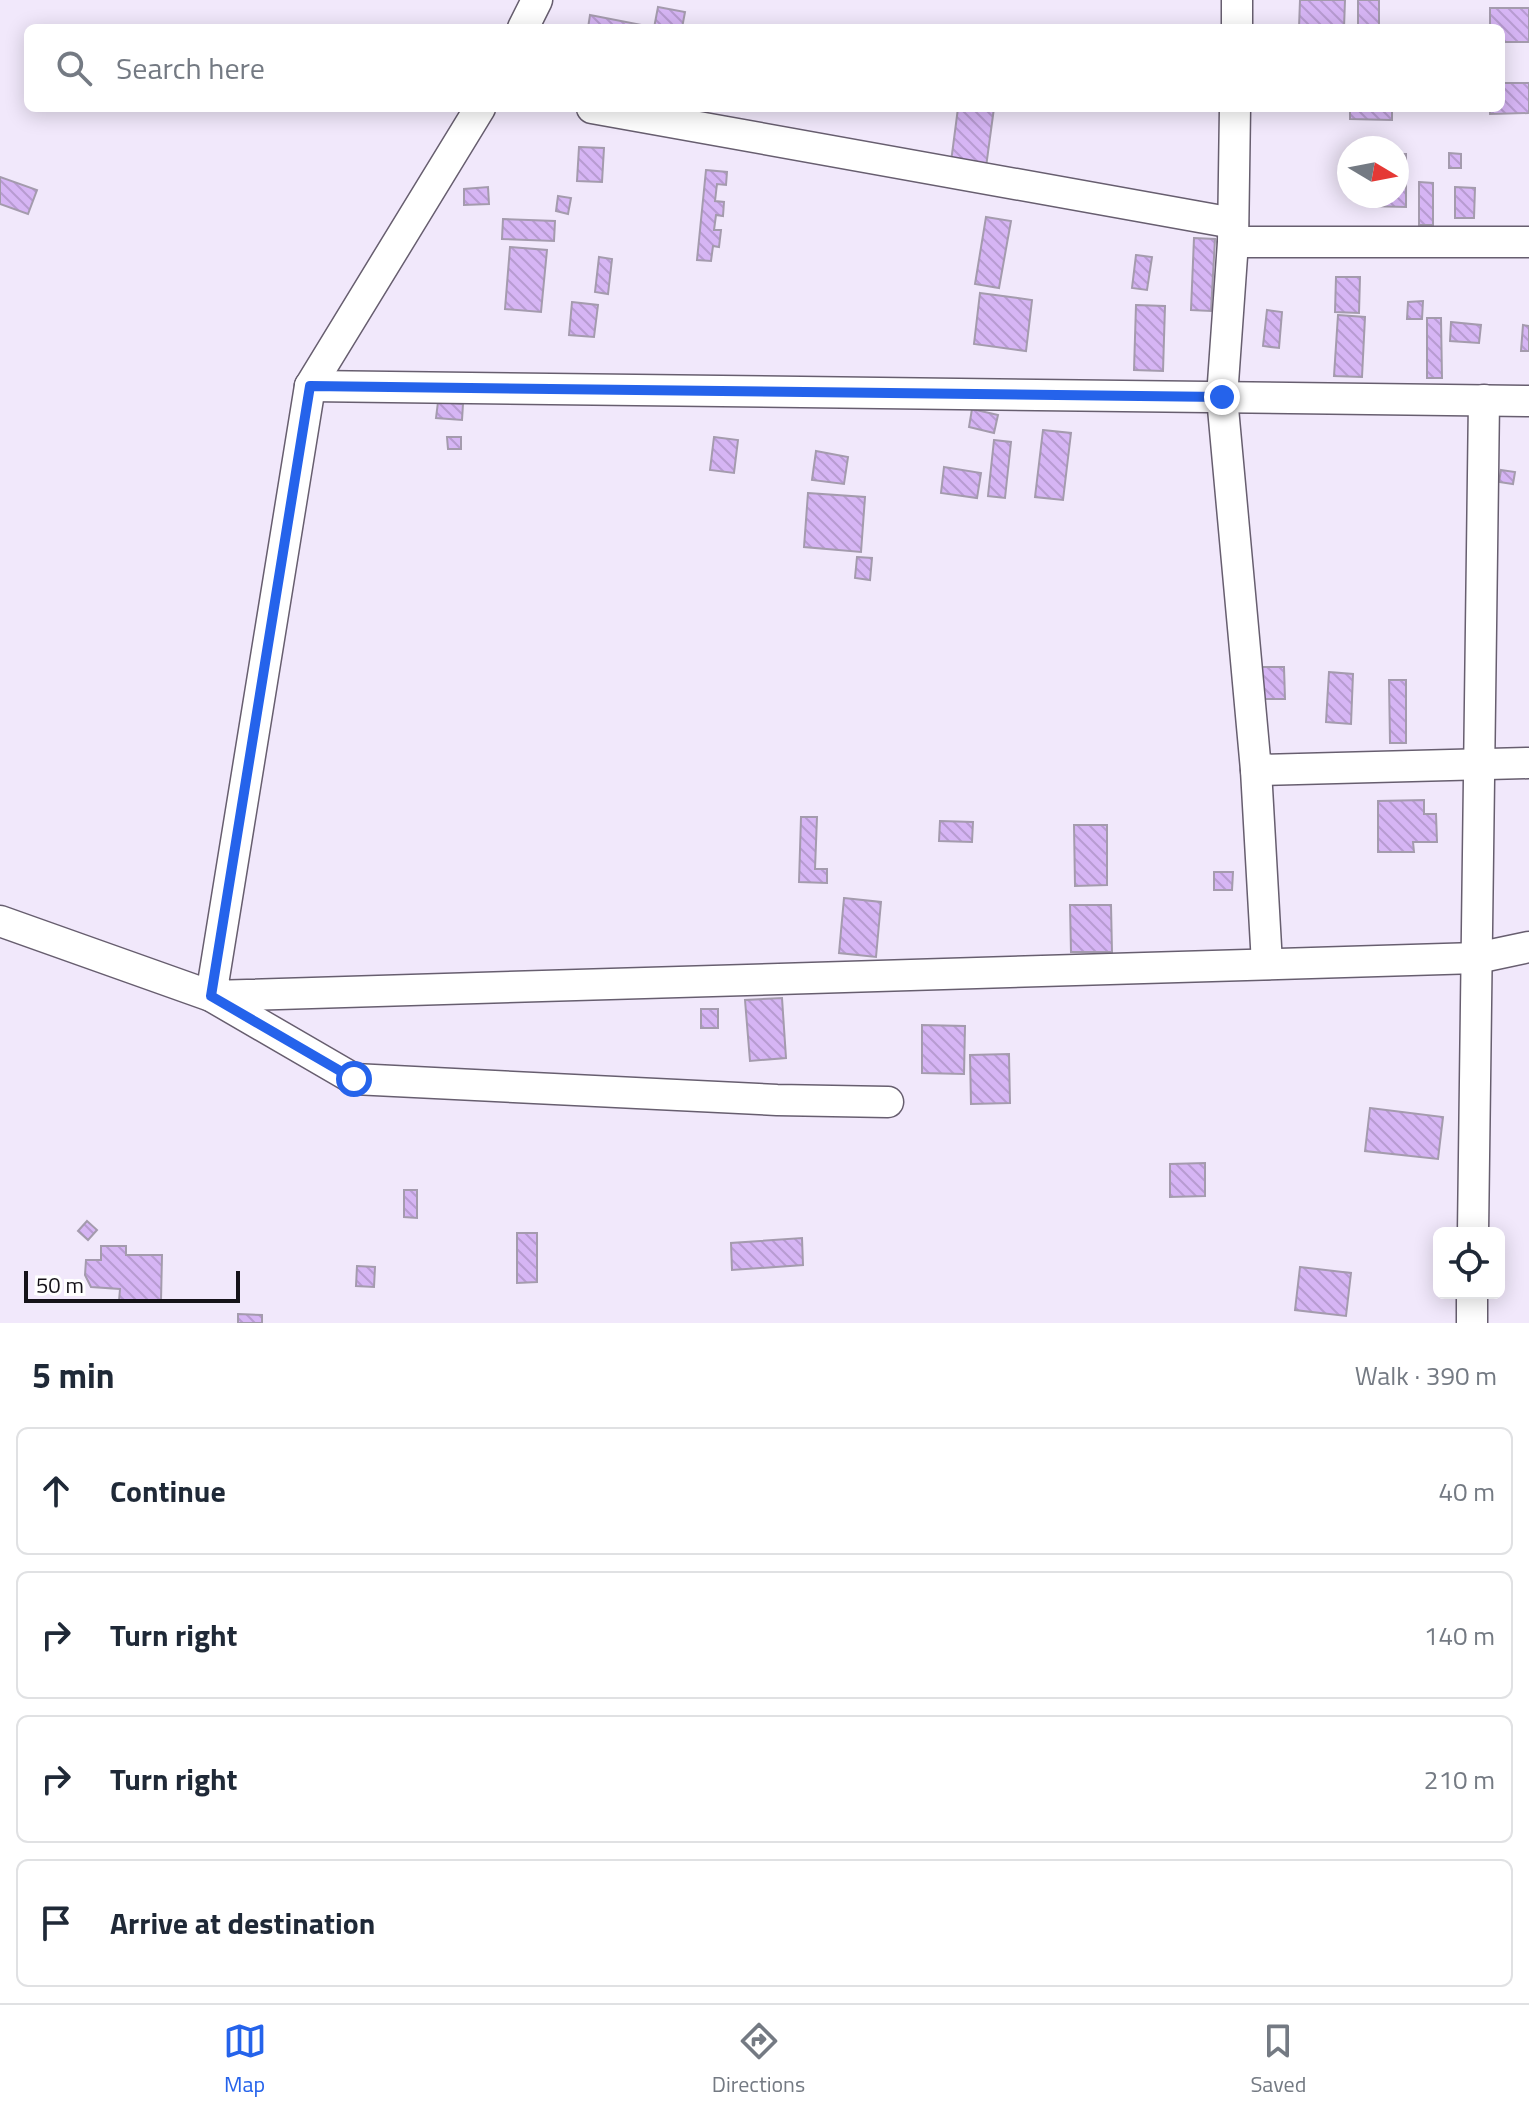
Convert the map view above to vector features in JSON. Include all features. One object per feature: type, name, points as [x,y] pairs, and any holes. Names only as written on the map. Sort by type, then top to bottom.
[{"type":"street","points":[[525,24],[537,0]]},
{"type":"street","points":[[1237,0],[1237,24]]},
{"type":"street","points":[[211,996],[310,386],[478,112]]},
{"type":"street","points":[[613,112],[1233,233],[1529,242]]},
{"type":"street","points":[[1235,112],[1233,233],[1222,397],[1256,770],[1267,964]]},
{"type":"street","points":[[310,386],[1529,401]]},
{"type":"street","points":[[1473,1227],[1484,400]]},
{"type":"street","points":[[1256,770],[1529,763]]},
{"type":"street","points":[[0,921],[211,996],[354,1079],[777,1100],[888,1102]]},
{"type":"street","points":[[211,996],[1477,958],[1529,947]]},
{"type":"street","points":[[1472,1299],[1472,1323]]},
{"type":"building","points":[[1300,0],[1345,0],[1344,24],[1299,24]]},
{"type":"building","points":[[1358,0],[1379,0],[1379,24],[1358,24]]},
{"type":"building","points":[[658,7],[685,12],[683,24],[655,24]]},
{"type":"building","points":[[1490,8],[1529,8],[1529,42],[1505,42],[1505,24],[1490,24]]},
{"type":"building","points":[[590,15],[637,24],[589,24]]},
{"type":"building","points":[[1505,83],[1529,83],[1529,113],[1490,114],[1505,112]]},
{"type":"building","points":[[957,112],[993,112],[986,167],[951,162]]},
{"type":"building","points":[[1350,112],[1392,112],[1392,120],[1350,119]]},
{"type":"building","points":[[579,147],[604,148],[602,182],[577,181]]},
{"type":"building","points":[[1449,153],[1461,154],[1461,168],[1449,168]]},
{"type":"building","points":[[706,170],[727,172],[726,185],[717,184],[715,201],[724,202],[723,216],[716,215],[714,230],[721,230],[719,247],[713,246],[711,261],[697,260]]},
{"type":"building","points":[[0,177],[37,190],[28,214],[0,204]]},
{"type":"building","points":[[1419,182],[1433,183],[1433,225],[1419,225]]},
{"type":"building","points":[[488,187],[489,204],[464,205],[464,189]]},
{"type":"building","points":[[1455,187],[1475,188],[1474,218],[1455,218]]},
{"type":"building","points":[[558,196],[571,198],[568,214],[556,211]]},
{"type":"building","points":[[986,217],[1011,221],[999,288],[975,284]]},
{"type":"building","points":[[503,219],[555,221],[554,241],[502,239]]},
{"type":"building","points":[[1194,238],[1215,239],[1211,311],[1191,310]]},
{"type":"building","points":[[510,247],[547,250],[541,312],[505,309]]},
{"type":"building","points":[[1136,255],[1152,257],[1147,290],[1132,288]]},
{"type":"building","points":[[599,257],[612,259],[608,294],[595,292]]},
{"type":"building","points":[[1336,277],[1360,277],[1359,313],[1335,312]]},
{"type":"building","points":[[980,293],[1032,300],[1026,351],[974,344]]},
{"type":"building","points":[[1423,301],[1422,319],[1407,319],[1408,302]]},
{"type":"building","points":[[572,302],[598,305],[594,337],[569,335]]},
{"type":"building","points":[[1136,305],[1165,306],[1163,371],[1134,370]]},
{"type":"building","points":[[1267,310],[1282,312],[1279,348],[1263,346]]},
{"type":"building","points":[[1338,315],[1365,317],[1362,377],[1334,376]]},
{"type":"building","points":[[1427,318],[1441,318],[1442,378],[1427,378]]},
{"type":"building","points":[[1451,322],[1481,325],[1479,343],[1450,341]]},
{"type":"building","points":[[1523,325],[1529,326],[1529,351],[1521,351]]},
{"type":"building","points":[[438,402],[463,404],[462,420],[436,418]]},
{"type":"building","points":[[972,409],[998,415],[994,433],[969,427]]},
{"type":"building","points":[[1043,430],[1071,433],[1063,500],[1035,497]]},
{"type":"building","points":[[447,437],[461,437],[461,449],[448,449]]},
{"type":"building","points":[[714,437],[738,440],[734,473],[710,470]]},
{"type":"building","points":[[994,440],[1011,442],[1005,498],[988,496]]},
{"type":"building","points":[[816,451],[848,457],[844,484],[812,480]]},
{"type":"building","points":[[944,467],[981,473],[977,498],[941,493]]},
{"type":"building","points":[[1501,470],[1515,472],[1513,484],[1499,482]]},
{"type":"building","points":[[808,493],[865,497],[861,552],[804,547]]},
{"type":"building","points":[[857,557],[872,558],[870,580],[855,578]]},
{"type":"building","points":[[1262,667],[1284,667],[1285,699],[1263,699]]},
{"type":"building","points":[[1329,672],[1353,674],[1351,724],[1326,722]]},
{"type":"building","points":[[1389,680],[1406,680],[1406,743],[1390,743]]},
{"type":"building","points":[[1424,800],[1424,814],[1436,814],[1437,842],[1413,842],[1414,852],[1378,852],[1378,801]]},
{"type":"building","points":[[801,817],[817,817],[815,869],[827,869],[827,883],[799,882]]},
{"type":"building","points":[[940,821],[973,822],[972,842],[939,841]]},
{"type":"building","points":[[1074,825],[1107,825],[1107,885],[1075,886]]},
{"type":"building","points":[[1214,872],[1233,872],[1232,890],[1214,890]]},
{"type":"building","points":[[844,898],[881,902],[876,957],[839,953]]},
{"type":"building","points":[[1070,905],[1111,905],[1112,952],[1071,952]]},
{"type":"building","points":[[782,998],[786,1058],[750,1061],[745,1000]]},
{"type":"building","points":[[701,1009],[718,1009],[718,1028],[701,1028]]},
{"type":"building","points":[[922,1025],[965,1026],[964,1074],[922,1073]]},
{"type":"building","points":[[1009,1054],[1010,1103],[971,1104],[970,1055]]},
{"type":"building","points":[[1370,1108],[1443,1117],[1438,1159],[1365,1151]]},
{"type":"building","points":[[1205,1163],[1205,1196],[1170,1197],[1170,1164]]},
{"type":"building","points":[[404,1190],[417,1190],[417,1218],[404,1217]]},
{"type":"building","points":[[87,1221],[97,1230],[88,1240],[78,1231]]},
{"type":"building","points":[[517,1233],[537,1233],[537,1282],[517,1283]]},
{"type":"building","points":[[802,1238],[803,1265],[732,1270],[731,1243]]},
{"type":"building","points":[[101,1246],[126,1246],[126,1255],[162,1255],[161,1301],[119,1301],[120,1289],[91,1287],[85,1275],[86,1260],[101,1260]]},
{"type":"building","points":[[357,1266],[375,1267],[374,1287],[356,1286]]},
{"type":"building","points":[[1300,1267],[1351,1273],[1346,1316],[1295,1310]]},
{"type":"building","points":[[238,1314],[262,1315],[262,1323],[238,1323]]},
{"type":"route","points":[[354,1079],[211,996],[310,386],[1222,397]]}]
